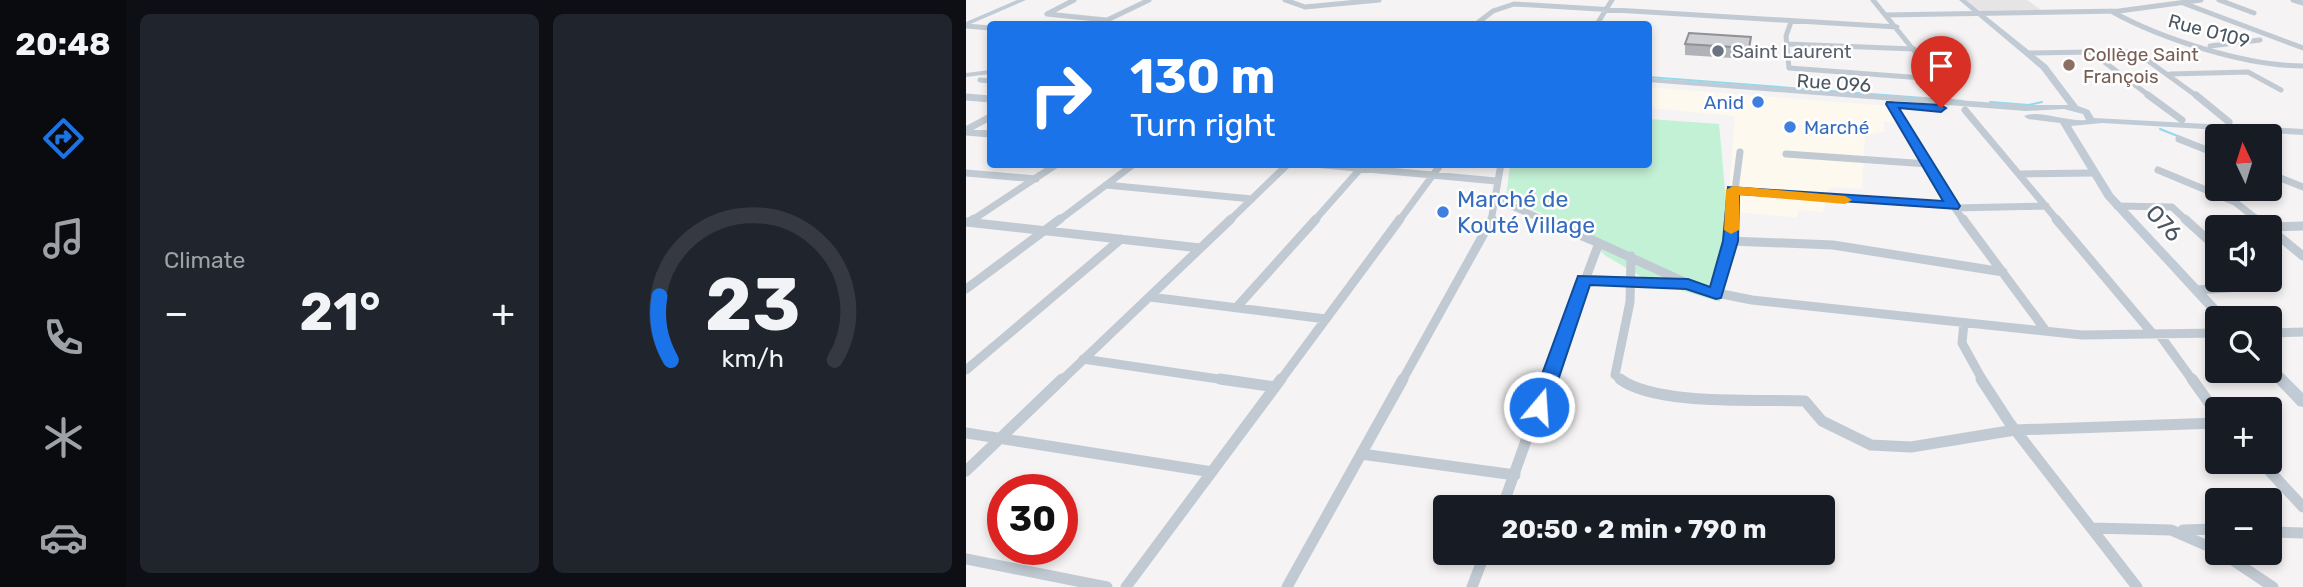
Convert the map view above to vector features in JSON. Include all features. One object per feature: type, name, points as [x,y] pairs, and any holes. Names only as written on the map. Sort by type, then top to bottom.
[{"type":"main road","points":[[966,25],[1023,0]]},
{"type":"main road","points":[[1962,0],[2052,75],[2059,89],[2078,108],[2092,116],[2091,120]]},
{"type":"main road","points":[[966,73],[987,70]]},
{"type":"main road","name":"Rue O96","points":[[1652,80],[1948,102],[2078,108]]},
{"type":"main road","name":"Rue O96","points":[[1652,86],[1965,110],[2081,124]]},
{"type":"main road","points":[[2059,89],[2050,116],[2061,121]]},
{"type":"main road","points":[[2078,108],[2182,120],[2303,124]]},
{"type":"main road","points":[[2081,152],[2081,124],[2091,120],[2303,132]]},
{"type":"main road","name":"O76","points":[[2061,121],[2093,173],[2117,205],[2211,306]]},
{"type":"main road","points":[[2282,380],[2303,402]]},
{"type":"street","points":[[1074,0],[1047,14],[1106,20],[1149,0]]},
{"type":"street","points":[[1285,0],[1309,7],[1379,0]]},
{"type":"street","points":[[1599,21],[1612,0]]},
{"type":"street","points":[[1873,0],[1946,91],[1948,102]]},
{"type":"street","points":[[2175,0],[2303,48]]},
{"type":"street","points":[[1885,15],[2111,11],[2202,0]]},
{"type":"street","points":[[2219,0],[2254,13]]},
{"type":"street","points":[[2293,0],[2303,3]]},
{"type":"street","points":[[1482,21],[1492,11],[1511,5],[1897,27]]},
{"type":"street","name":"Rue O109","points":[[2111,11],[2141,30],[2276,66],[2303,66]]},
{"type":"street","points":[[1791,22],[1786,31],[1789,68],[1936,79]]},
{"type":"street","points":[[966,25],[987,28]]},
{"type":"street","points":[[2205,46],[2260,40]]},
{"type":"street","points":[[1787,44],[1914,49]]},
{"type":"street","points":[[2091,52],[2182,120]]},
{"type":"street","points":[[2028,53],[2136,52],[2170,74],[2229,122]]},
{"type":"street","points":[[2170,74],[2249,72],[2281,90]]},
{"type":"street","points":[[980,80],[987,81]]},
{"type":"street","points":[[966,97],[987,99]]},
{"type":"street","points":[[1891,104],[1954,207],[2046,331]]},
{"type":"street","points":[[1965,110],[2155,334],[2205,399]]},
{"type":"street","points":[[966,131],[987,119]]},
{"type":"street","points":[[966,131],[987,134]]},
{"type":"street","points":[[2179,139],[2205,149]]},
{"type":"street","points":[[1716,294],[1730,241],[1733,190],[1740,152]]},
{"type":"street","points":[[1786,154],[1927,164]]},
{"type":"street","points":[[968,222],[1051,168]]},
{"type":"street","points":[[966,289],[971,281],[1129,168]]},
{"type":"street","points":[[966,471],[1284,168]]},
{"type":"street","points":[[1351,168],[1496,181]]},
{"type":"street","points":[[1126,587],[1438,168]]},
{"type":"street","points":[[1287,587],[1493,218],[1500,168]]},
{"type":"street","points":[[1236,308],[1360,169]]},
{"type":"street","points":[[2158,170],[2235,202],[2252,215]]},
{"type":"street","points":[[2020,174],[2093,173]]},
{"type":"street","points":[[967,174],[1036,179]]},
{"type":"street","points":[[2282,179],[2303,187]]},
{"type":"street","points":[[1106,185],[1252,199]]},
{"type":"street","points":[[1733,190],[1954,207],[2046,206]]},
{"type":"street","points":[[1496,199],[1716,294],[1864,314],[2092,335],[2205,334]]},
{"type":"street","points":[[2117,205],[2172,207],[2205,237]]},
{"type":"street","points":[[968,222],[1200,248]]},
{"type":"street","points":[[2282,227],[2303,226]]},
{"type":"street","points":[[966,370],[1121,239]]},
{"type":"street","points":[[2282,239],[2303,256]]},
{"type":"street","points":[[1730,241],[1889,251],[2003,272]]},
{"type":"street","points":[[1508,495],[1584,279],[1600,243]]},
{"type":"street","points":[[1631,256],[1631,310],[1615,375],[1624,384],[1696,398],[1804,401],[1822,421],[1843,434],[1871,445],[1911,447],[2015,430],[2205,423]]},
{"type":"street","points":[[1584,279],[1688,284]]},
{"type":"street","points":[[2196,290],[2205,289]]},
{"type":"street","points":[[1150,296],[1326,319]]},
{"type":"street","points":[[1964,323],[1962,343],[1966,355],[2015,430],[2137,587]]},
{"type":"street","points":[[2282,332],[2303,332]]},
{"type":"street","points":[[1083,359],[1275,387]]},
{"type":"street","points":[[966,433],[1212,472]]},
{"type":"street","points":[[1361,454],[1515,475]]},
{"type":"street","points":[[2272,474],[2303,508]]},
{"type":"street","points":[[2091,528],[2164,526],[2181,530],[2205,529]]},
{"type":"street","points":[[2181,530],[2205,543]]},
{"type":"street","points":[[2282,532],[2303,533]]},
{"type":"street","points":[[966,559],[1107,587]]},
{"type":"street","points":[[1472,587],[1480,565]]},
{"type":"street","points":[[2240,565],[2273,587]]},
{"type":"shaded area","points":[[1966,0],[2027,0],[2041,10],[1981,11]]},
{"type":"shaded area","points":[[1652,87],[1901,107],[1910,123],[1883,122],[1885,131],[1865,136],[1862,189],[1829,187],[1823,212],[1799,210],[1797,218],[1727,211],[1735,116],[1652,108]]},
{"type":"green space","points":[[1652,119],[1719,124],[1727,211],[1720,302],[1647,280],[1606,256],[1569,225],[1506,198],[1510,168],[1652,168]]},
{"type":"building","points":[[1689,33],[1751,37],[1749,48],[1685,44]]},
{"type":"waterway","points":[[1652,77],[1963,101]]},
{"type":"waterway","points":[[1990,102],[2029,105],[2042,102]]},
{"type":"waterway","points":[[2160,129],[2180,137]]},
{"type":"slow traffic","points":[[1731,230],[1733,190],[1845,200]]},
{"type":"place","name":"Saint Laurent","points":[[1718,51]]},
{"type":"place","name":"Collège Saint François","points":[[2069,65]]},
{"type":"place","name":"Anid","points":[[1758,102]]},
{"type":"place","name":"Marché","points":[[1790,127]]},
{"type":"place","name":"Marché de Kouté Village","points":[[1443,212]]},
{"type":"route","points":[[1539,407],[1584,279],[1688,284],[1716,294],[1730,241],[1733,190],[1953,206],[1891,104],[1941,108]]}]
